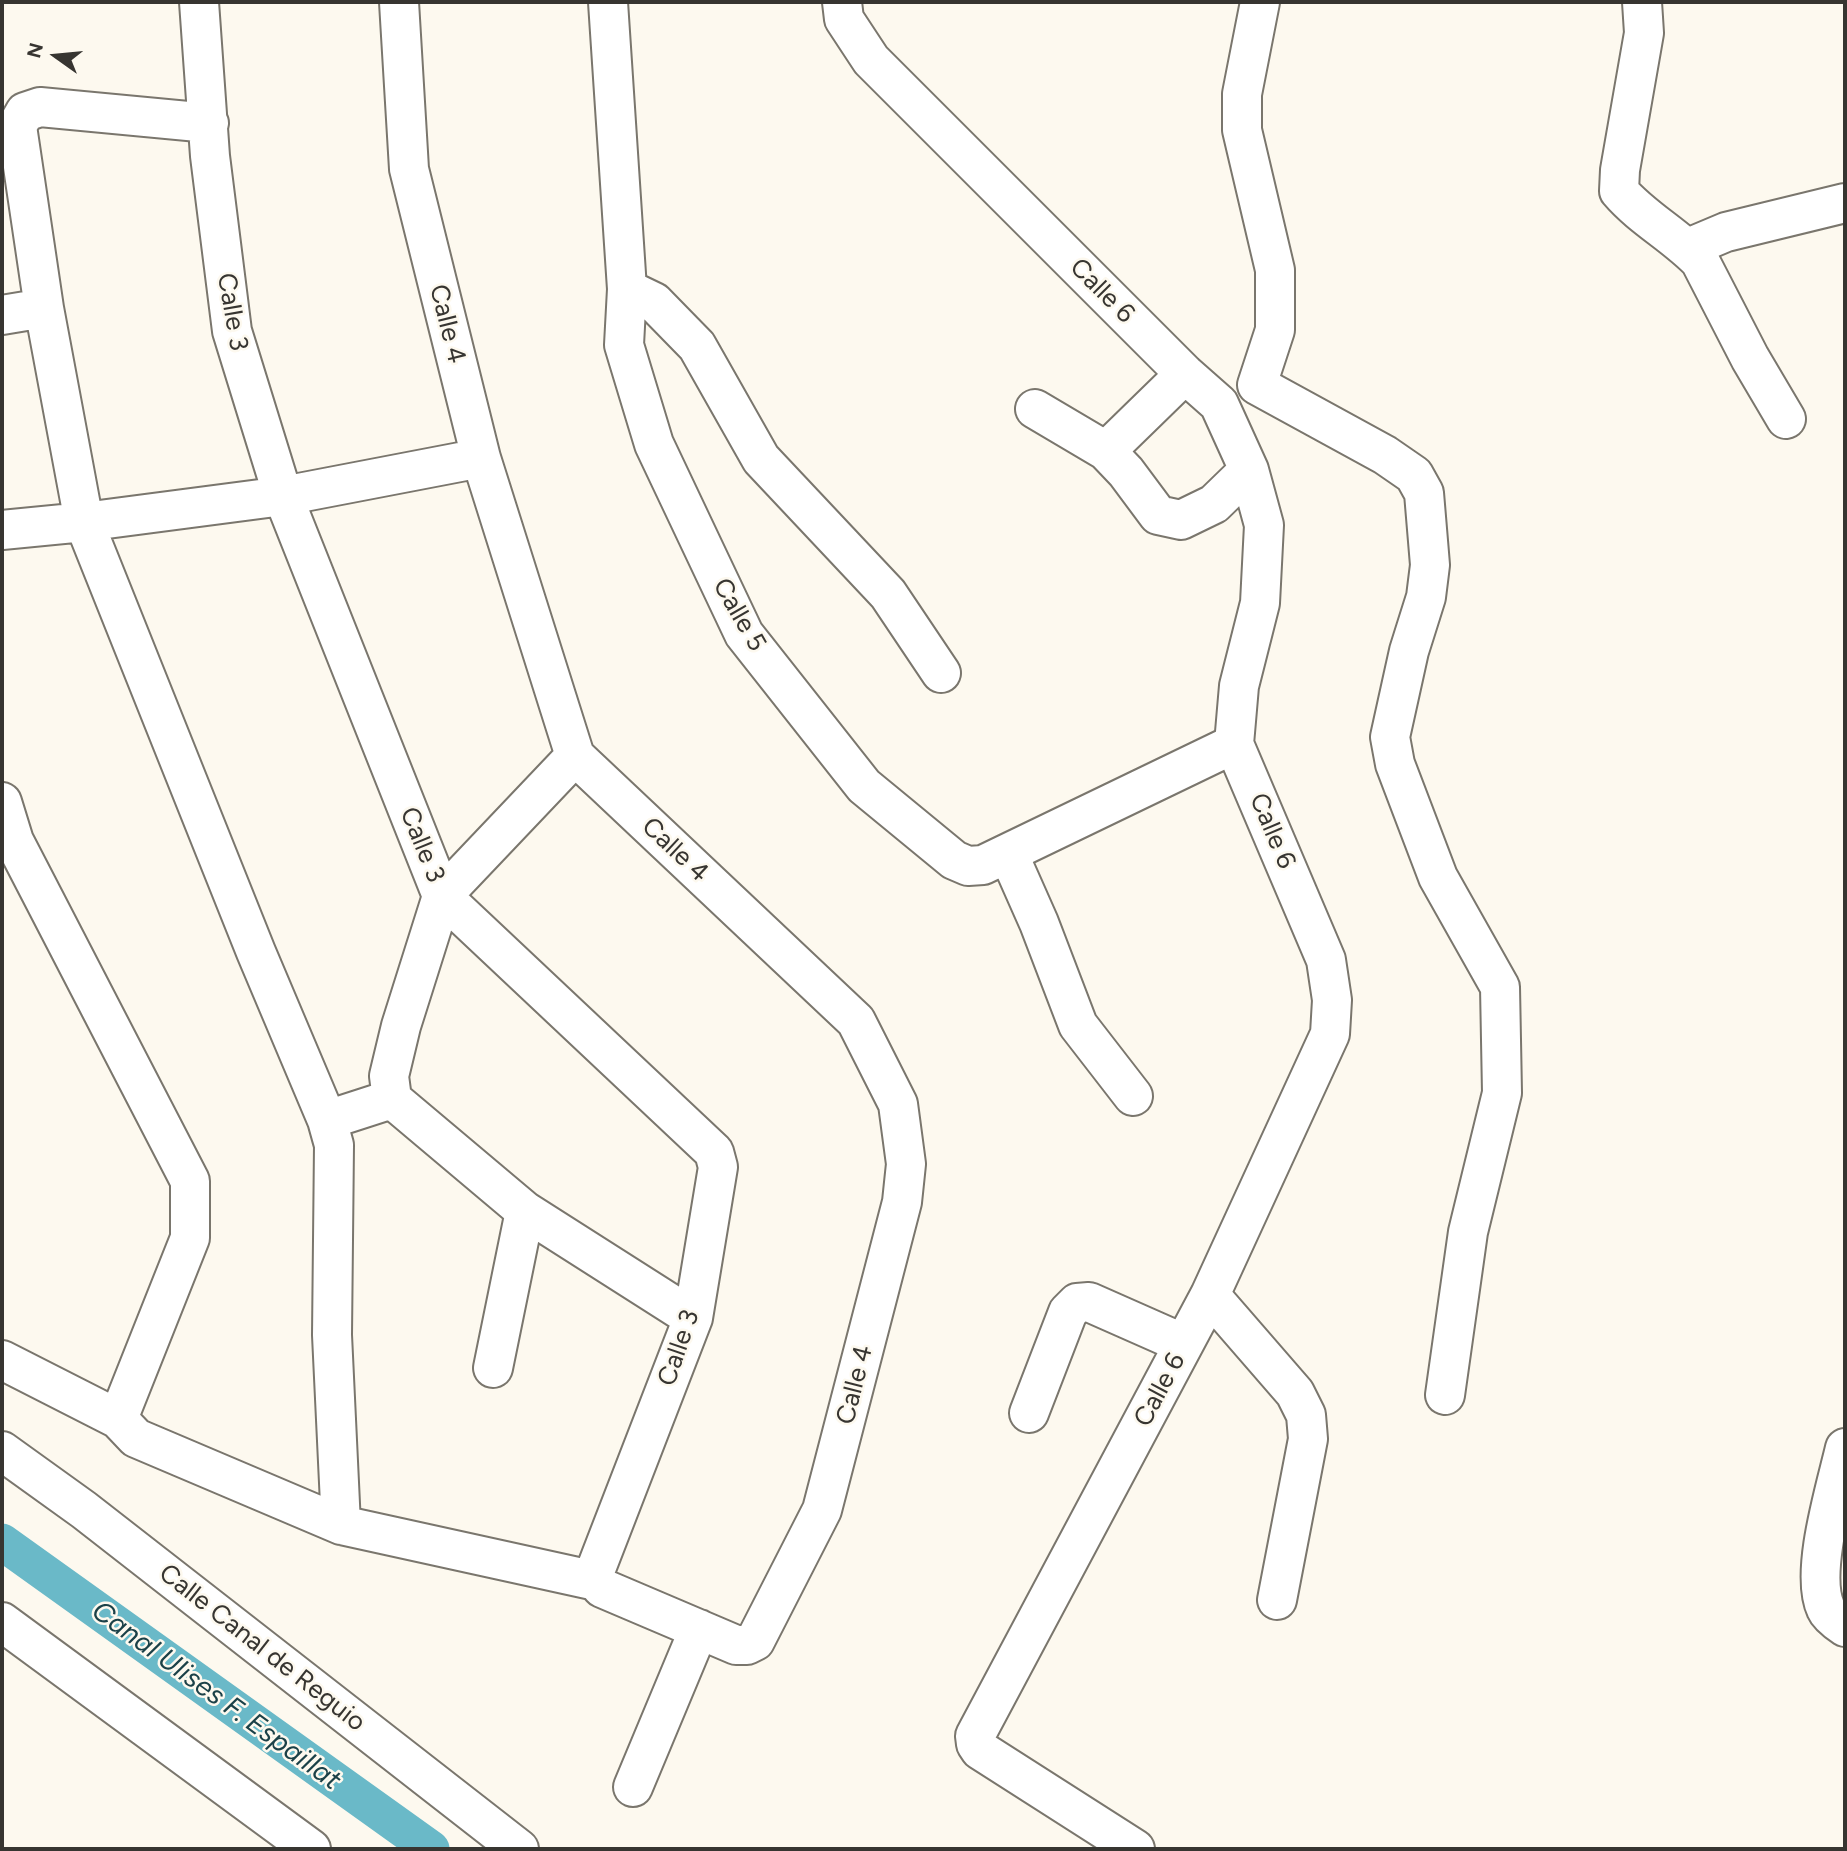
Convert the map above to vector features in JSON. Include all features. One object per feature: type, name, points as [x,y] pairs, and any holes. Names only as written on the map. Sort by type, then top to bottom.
[{"type":"street","name":"Calle 3","points":[[199,2],[211,156],[232,331],[283,496],[442,896],[714,1152],[718,1167],[693,1318],[594,1574],[596,1581]]},
{"type":"street","name":"Calle 4","points":[[399,2],[409,169],[481,458],[575,756],[856,1021],[898,1104],[906,1164],[902,1202],[822,1510],[755,1641],[747,1645],[736,1645],[699,1629]]},
{"type":"street","name":"Calle 5","points":[[608,2],[627,289],[624,345],[654,444],[744,634],[864,786],[954,860],[968,866],[983,865],[1234,744]]},
{"type":"street","name":"Calle 6","points":[[842,2],[844,19],[871,60],[1185,374],[1219,404],[1248,470],[1264,525],[1260,603],[1239,687],[1234,744],[1326,960],[1332,1000],[1331,1034],[1210,1295],[975,1736],[980,1751],[1135,1849]]},
{"type":"street","points":[[1219,404],[1257,385],[1275,330],[1275,270],[1242,130],[1242,94],[1260,2]]},
{"type":"street","points":[[1642,2],[1644,33],[1620,170],[1619,191],[1631,206],[1688,248],[1700,261],[1749,358],[1786,419]]},
{"type":"street","points":[[209,124],[40,107],[25,112],[17,126],[44,308],[85,522],[256,952],[327,1120],[334,1145],[332,1335],[341,1525]]},
{"type":"street","points":[[1688,248],[1726,232],[1845,203]]},
{"type":"street","points":[[627,289],[654,302],[697,346],[761,459],[888,594],[941,673]]},
{"type":"street","points":[[2,315],[44,308]]},
{"type":"street","points":[[1106,451],[1185,374]]},
{"type":"street","points":[[1257,385],[1385,455],[1414,475],[1424,493],[1430,565],[1426,597],[1409,651],[1390,737],[1395,764],[1438,877],[1500,987],[1502,1093],[1468,1232],[1445,1395]]},
{"type":"street","points":[[1035,409],[1106,451],[1126,472],[1158,515],[1181,520],[1214,504],[1248,470]]},
{"type":"street","points":[[2,530],[283,496],[481,458]]},
{"type":"street","points":[[575,756],[442,896],[401,1026],[389,1076],[392,1099],[525,1211],[693,1318]]},
{"type":"street","points":[[2,802],[14,841],[190,1181],[190,1238],[118,1419]]},
{"type":"street","points":[[1008,852],[1079,1025],[1133,1096]]},
{"type":"street","points":[[327,1120],[392,1099]]},
{"type":"street","points":[[493,1368],[525,1211]]},
{"type":"street","points":[[1210,1295],[1295,1393],[1306,1415],[1308,1439],[1277,1600]]},
{"type":"street","points":[[1029,1413],[1068,1312],[1077,1303],[1089,1302],[1184,1344]]},
{"type":"street","points":[[2,1360],[118,1419],[136,1438],[341,1525],[596,1581],[602,1588],[699,1629],[633,1787]]},
{"type":"street","points":[[1845,1448],[1827,1525],[1820,1583],[1826,1610],[1845,1628]]},
{"type":"street","name":"Calle Canal de Reguio","points":[[2,1451],[84,1510],[519,1849]]},
{"type":"street","points":[[2,1622],[311,1849]]},
{"type":"waterway","name":"Canal Ulises F. Espaillat","points":[[2,1542],[431,1849]]}]
